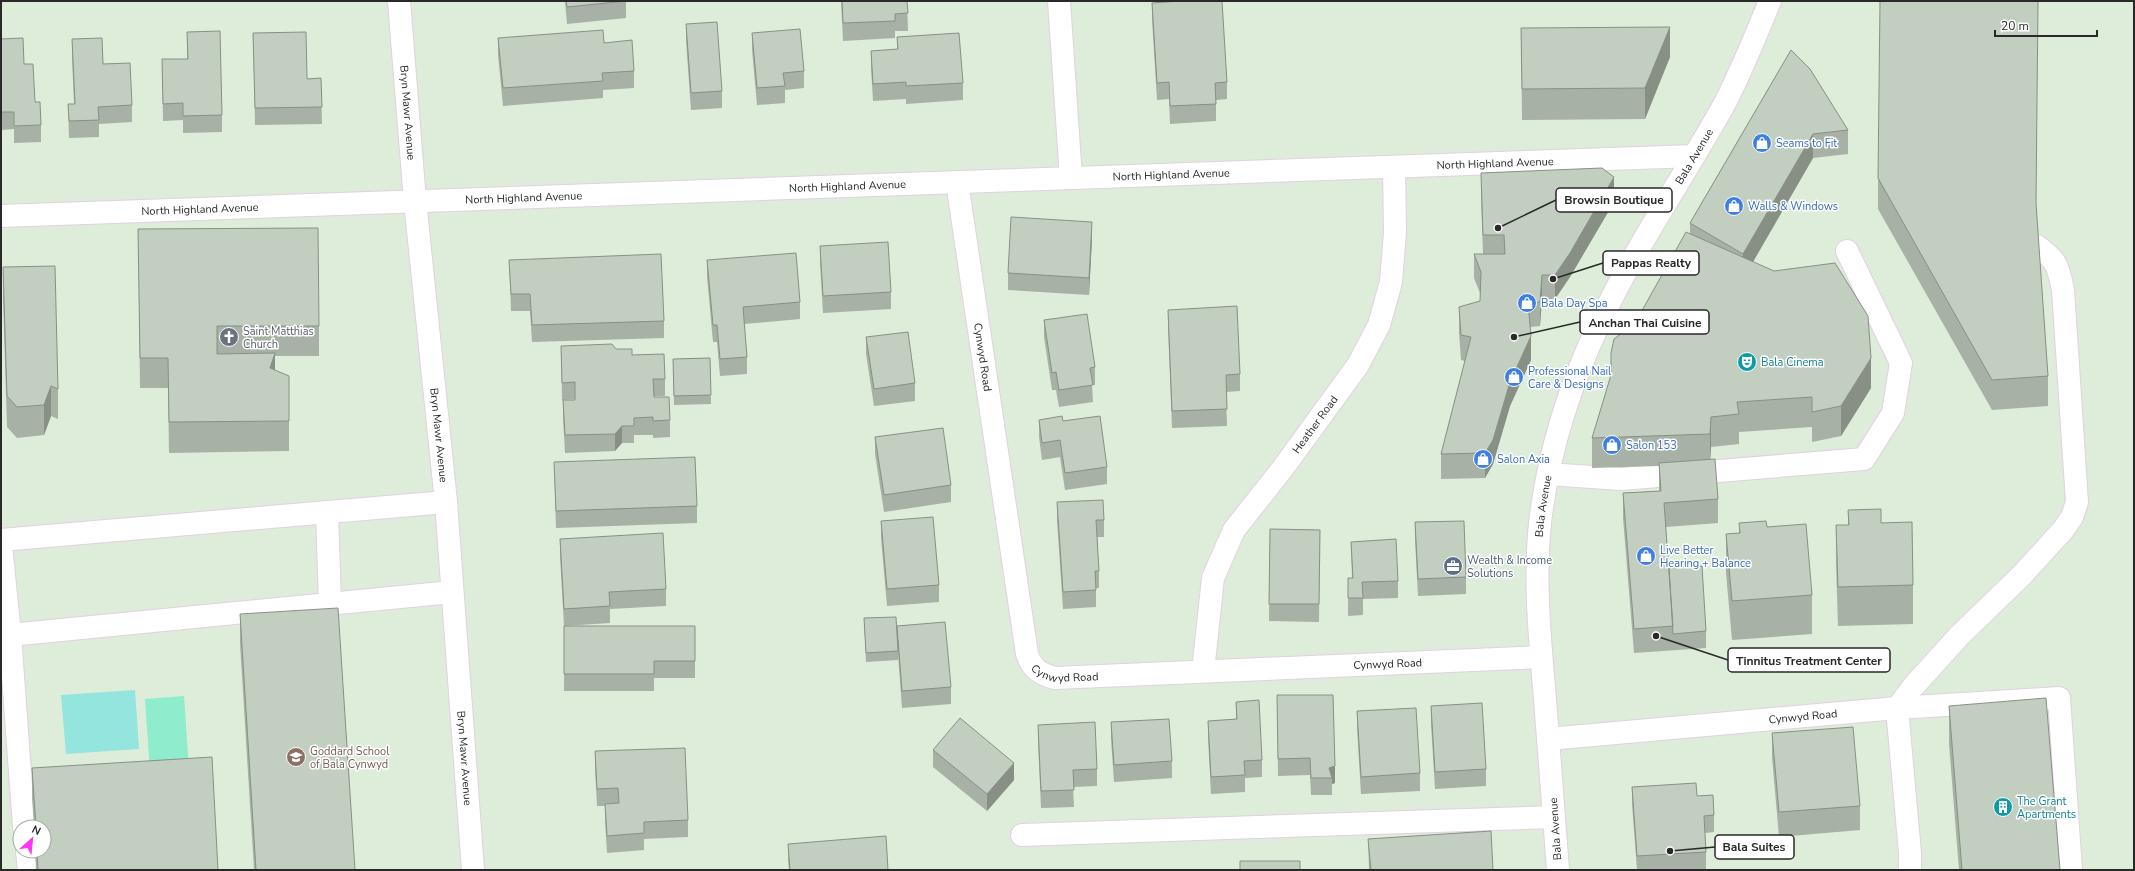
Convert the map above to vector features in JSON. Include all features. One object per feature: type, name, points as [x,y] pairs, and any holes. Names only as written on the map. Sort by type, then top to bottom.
[{"type":"street","name":"Bryn Mawr Avenue","points":[[399,1],[414,169],[415,201],[446,502],[473,870]]},
{"type":"street","points":[[1059,1],[1071,178]]},
{"type":"street","name":"Bala Avenue","points":[[1558,870],[1538,619],[1540,526],[1548,474],[1568,401],[1599,324],[1616,290],[1694,156],[1741,70],[1770,1]]},
{"type":"street","name":"North Highland Avenue","points":[[1,216],[1694,156]]},
{"type":"street","name":"Heather Road","points":[[1203,671],[1213,578],[1234,530],[1283,468],[1358,365],[1379,326],[1391,282],[1394,233],[1394,167]]},
{"type":"street","name":"Cynwyd Road","points":[[957,182],[1027,654],[1030,663],[1037,671],[1055,678],[1541,657]]},
{"type":"street","points":[[1910,870],[1910,853],[1897,708],[1912,688],[1959,636],[2022,575],[2063,530],[2076,502],[2062,290],[2059,267],[2050,255],[2037,246]]},
{"type":"street","points":[[1548,474],[1621,479],[1864,459],[1892,413],[1901,363],[1847,251]]},
{"type":"street","points":[[1,540],[446,502]]},
{"type":"street","points":[[326,512],[330,604]]},
{"type":"street","points":[[1,545],[10,635],[23,819]]},
{"type":"street","points":[[10,635],[452,592]]},
{"type":"street","name":"Cynwyd Road","points":[[1548,739],[1897,708],[2059,698],[2071,870]]},
{"type":"street","points":[[1022,835],[1554,817]]},
{"type":"street","points":[[27,859],[28,870]]},
{"type":"shaded area","points":[[135,690],[139,749],[66,754],[61,695]]},
{"type":"green space","points":[[184,696],[189,769],[150,772],[145,699]]},
{"type":"building","points":[[566,1],[626,1],[567,7]]},
{"type":"building","points":[[842,1],[907,1],[908,13],[895,14],[895,21],[843,23]]},
{"type":"building","points":[[1222,1],[1227,82],[1215,83],[1216,104],[1170,106],[1169,82],[1157,83],[1152,3]]},
{"type":"building","points":[[1880,1],[2038,1],[2036,203],[2048,376],[1992,380],[1878,178]]},
{"type":"building","points":[[717,22],[722,91],[691,93],[686,24]]},
{"type":"building","points":[[1670,27],[1645,88],[1522,89],[1521,28]]},
{"type":"building","points":[[800,29],[804,71],[783,73],[785,86],[757,88],[752,33]]},
{"type":"building","points":[[603,30],[604,43],[632,40],[634,71],[602,73],[603,81],[503,88],[498,38]]},
{"type":"building","points":[[220,31],[222,115],[183,116],[183,103],[163,104],[162,59],[188,59],[187,32]]},
{"type":"building","points":[[306,32],[307,79],[321,78],[322,107],[255,108],[253,33]]},
{"type":"building","points":[[959,33],[963,83],[906,86],[906,82],[873,84],[871,51],[898,49],[897,37]]},
{"type":"building","points":[[23,38],[24,64],[33,64],[35,102],[40,102],[41,125],[14,126],[14,112],[1,112],[1,39]]},
{"type":"building","points":[[102,38],[103,64],[130,63],[132,105],[98,107],[99,120],[69,121],[68,104],[75,104],[72,39]]},
{"type":"building","points":[[1791,50],[1810,69],[1848,130],[1813,134],[1743,254],[1690,223]]},
{"type":"building","points":[[1602,168],[1614,177],[1570,253],[1555,275],[1542,275],[1540,302],[1528,303],[1531,336],[1510,382],[1493,440],[1485,453],[1441,454],[1471,337],[1461,335],[1459,307],[1480,301],[1481,272],[1474,254],[1505,254],[1504,235],[1483,235],[1481,173]]},
{"type":"building","points":[[1011,217],[1092,222],[1089,278],[1008,273]]},
{"type":"building","name":"Saint Matthias Church","points":[[318,228],[319,326],[217,326],[217,354],[275,353],[270,368],[289,376],[289,421],[169,422],[168,358],[140,358],[138,229]]},
{"type":"building","name":"Bala Cinema","points":[[1686,232],[1774,271],[1835,263],[1868,316],[1871,358],[1841,406],[1812,412],[1812,397],[1737,402],[1739,414],[1711,417],[1710,434],[1592,438],[1611,375],[1611,353],[1614,339],[1635,323]]},
{"type":"building","points":[[888,242],[891,292],[823,296],[820,246]]},
{"type":"building","points":[[796,253],[800,302],[743,307],[747,357],[720,359],[717,325],[713,325],[707,260]]},
{"type":"building","points":[[661,254],[664,321],[532,325],[530,294],[511,294],[509,260]]},
{"type":"building","points":[[55,266],[58,389],[51,386],[44,405],[17,407],[7,396],[3,267]]},
{"type":"building","points":[[1237,306],[1240,374],[1226,375],[1227,409],[1172,411],[1168,310]]},
{"type":"building","points":[[1087,314],[1095,367],[1090,368],[1093,385],[1059,390],[1056,372],[1052,373],[1044,320]]},
{"type":"building","points":[[908,332],[915,383],[874,389],[866,337]]},
{"type":"building","points":[[612,344],[616,349],[632,349],[632,355],[664,354],[665,379],[653,379],[654,397],[669,397],[670,420],[653,421],[653,417],[634,418],[634,426],[622,426],[615,434],[565,435],[563,400],[575,400],[575,382],[562,383],[561,346]]},
{"type":"building","points":[[710,358],[711,395],[674,396],[673,359]]},
{"type":"building","points":[[1062,416],[1063,421],[1100,416],[1107,467],[1065,473],[1060,440],[1042,443],[1039,420]]},
{"type":"building","points":[[943,428],[951,485],[884,495],[875,437]]},
{"type":"building","points":[[695,457],[697,506],[556,511],[554,462]]},
{"type":"building","name":"Live Better Hearing + Balance","points":[[1715,459],[1718,499],[1664,503],[1673,626],[1634,629],[1623,493],[1661,491],[1659,463]]},
{"type":"building","points":[[1103,500],[1104,520],[1096,520],[1099,571],[1095,571],[1096,590],[1063,592],[1057,502]]},
{"type":"building","points":[[1881,509],[1881,523],[1912,522],[1913,585],[1838,587],[1836,525],[1849,525],[1848,510]]},
{"type":"building","points":[[933,517],[939,585],[887,589],[881,521]]},
{"type":"building","points":[[1464,521],[1466,577],[1418,579],[1415,522]]},
{"type":"building","points":[[1766,521],[1767,527],[1806,524],[1812,595],[1732,601],[1726,534],[1740,533],[1739,523]]},
{"type":"building","points":[[1270,529],[1320,530],[1319,604],[1269,604]]},
{"type":"building","points":[[663,533],[666,589],[609,592],[610,606],[564,609],[560,539]]},
{"type":"building","points":[[1396,539],[1398,581],[1362,582],[1363,598],[1348,598],[1348,578],[1353,578],[1351,542]]},
{"type":"building","points":[[1702,566],[1706,631],[1673,634],[1669,568]]},
{"type":"building","name":"Goddard School of Bala Cynwyd","points":[[338,608],[355,870],[256,870],[240,614]]},
{"type":"building","points":[[896,617],[898,651],[866,653],[864,618]]},
{"type":"building","points":[[945,622],[951,687],[902,691],[897,626]]},
{"type":"building","points":[[564,626],[695,626],[695,661],[654,661],[654,674],[564,674]]},
{"type":"building","points":[[1277,695],[1333,695],[1335,766],[1329,768],[1332,778],[1311,778],[1310,758],[1278,759]]},
{"type":"building","name":"The Grant Apartments","points":[[2046,698],[2060,870],[1962,870],[1949,706]]},
{"type":"building","points":[[1259,700],[1262,760],[1244,761],[1245,775],[1211,777],[1208,721],[1237,719],[1236,702]]},
{"type":"building","points":[[1482,703],[1486,769],[1435,772],[1431,706]]},
{"type":"building","points":[[1416,708],[1420,773],[1361,777],[1357,711]]},
{"type":"building","points":[[960,718],[1014,763],[987,794],[933,750]]},
{"type":"building","points":[[1169,719],[1172,761],[1114,765],[1111,722]]},
{"type":"building","points":[[1095,722],[1097,769],[1073,770],[1074,790],[1041,791],[1038,725]]},
{"type":"building","points":[[1853,727],[1860,806],[1779,812],[1772,733]]},
{"type":"building","points":[[685,748],[688,820],[644,822],[644,833],[607,836],[605,804],[619,803],[618,788],[597,789],[595,751]]},
{"type":"building","points":[[212,757],[218,870],[38,870],[37,859],[52,859],[52,819],[35,819],[32,768]]},
{"type":"building","points":[[1696,783],[1697,796],[1713,795],[1714,815],[1704,816],[1706,852],[1637,856],[1632,787]]},
{"type":"building","points":[[1491,831],[1493,870],[1371,870],[1368,839]]},
{"type":"building","points":[[886,836],[888,870],[790,870],[788,844]]},
{"type":"building","points":[[1240,861],[1300,861],[1300,870],[1240,870]]},
{"type":"place","name":"Seams to Fit","points":[[1762,143]]},
{"type":"place","name":"Walls & Windows","points":[[1734,206]]},
{"type":"place","name":"Browsin Boutique","points":[[1498,228]]},
{"type":"place","name":"Pappas Realty","points":[[1553,279]]},
{"type":"place","name":"Bala Day Spa","points":[[1527,303]]},
{"type":"place","name":"Saint Matthias Church","points":[[229,337]]},
{"type":"place","name":"Anchan Thai Cuisine","points":[[1514,337]]},
{"type":"place","name":"Bala Cinema","points":[[1747,362]]},
{"type":"place","name":"Professional Nail Care & Designs","points":[[1514,377]]},
{"type":"place","name":"Salon 153","points":[[1612,445]]},
{"type":"place","name":"Salon Axia","points":[[1483,459]]},
{"type":"place","name":"Live Better Hearing + Balance","points":[[1646,556]]},
{"type":"place","name":"Wealth & Income Solutions","points":[[1453,566]]},
{"type":"place","name":"Tinnitus Treatment Center","points":[[1656,636]]},
{"type":"place","name":"Goddard School of Bala Cynwyd","points":[[296,757]]},
{"type":"place","name":"The Grant Apartments","points":[[2003,807]]},
{"type":"place","name":"Bala Suites","points":[[1670,851]]}]
